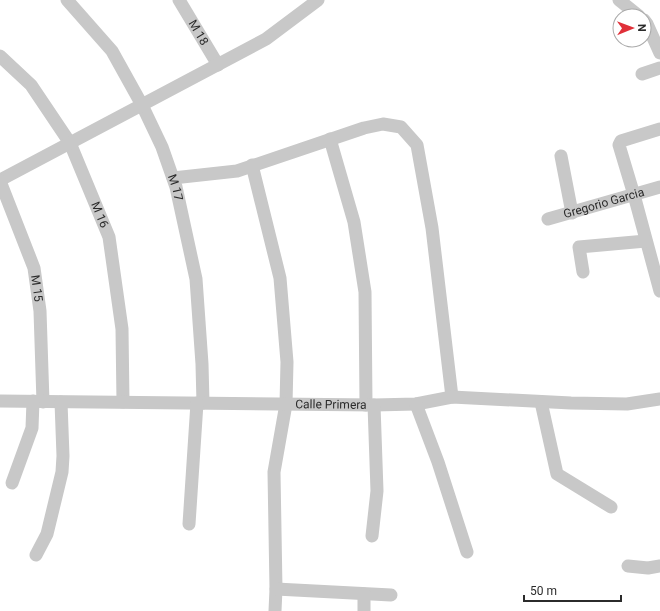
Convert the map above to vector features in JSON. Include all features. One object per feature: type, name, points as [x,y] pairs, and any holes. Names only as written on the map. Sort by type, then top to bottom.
[{"type":"street","name":"M 17","points":[[67,0],[112,51],[142,105],[162,147],[176,187],[196,279],[202,364],[189,524]]},
{"type":"street","name":"M 18","points":[[179,0],[218,65]]},
{"type":"street","points":[[0,181],[266,39],[318,0]]},
{"type":"street","points":[[619,0],[629,8]]},
{"type":"street","points":[[652,35],[660,53]]},
{"type":"street","name":"M 16","points":[[0,56],[31,85],[70,143],[109,237],[122,329],[123,402]]},
{"type":"street","points":[[642,74],[660,68]]},
{"type":"street","points":[[172,178],[237,171],[364,128],[383,124],[401,127],[417,145],[432,228],[452,397]]},
{"type":"street","points":[[660,129],[621,141],[619,145],[660,290]]},
{"type":"street","points":[[330,139],[354,222],[365,292],[370,405],[377,491],[372,536]]},
{"type":"street","points":[[561,156],[572,213]]},
{"type":"street","points":[[252,165],[280,278],[287,362],[286,404],[274,472],[275,611]]},
{"type":"street","name":"M 15","points":[[0,181],[34,268],[40,311],[38,401],[32,428],[12,483]]},
{"type":"street","name":"Gregorio Garcia","points":[[548,219],[634,196],[660,187]]},
{"type":"street","points":[[583,272],[579,247],[646,241]]},
{"type":"street","name":"Calle Primera","points":[[0,401],[370,405],[416,404],[452,397],[541,402],[627,404],[660,399]]},
{"type":"street","points":[[36,555],[47,534],[62,472],[63,456],[61,402]]},
{"type":"street","points":[[541,402],[557,474],[612,507]]},
{"type":"street","points":[[416,404],[438,462],[467,552]]},
{"type":"street","points":[[628,566],[648,568],[660,566]]},
{"type":"street","points":[[276,589],[392,595]]},
{"type":"street","points":[[364,594],[364,611]]}]
